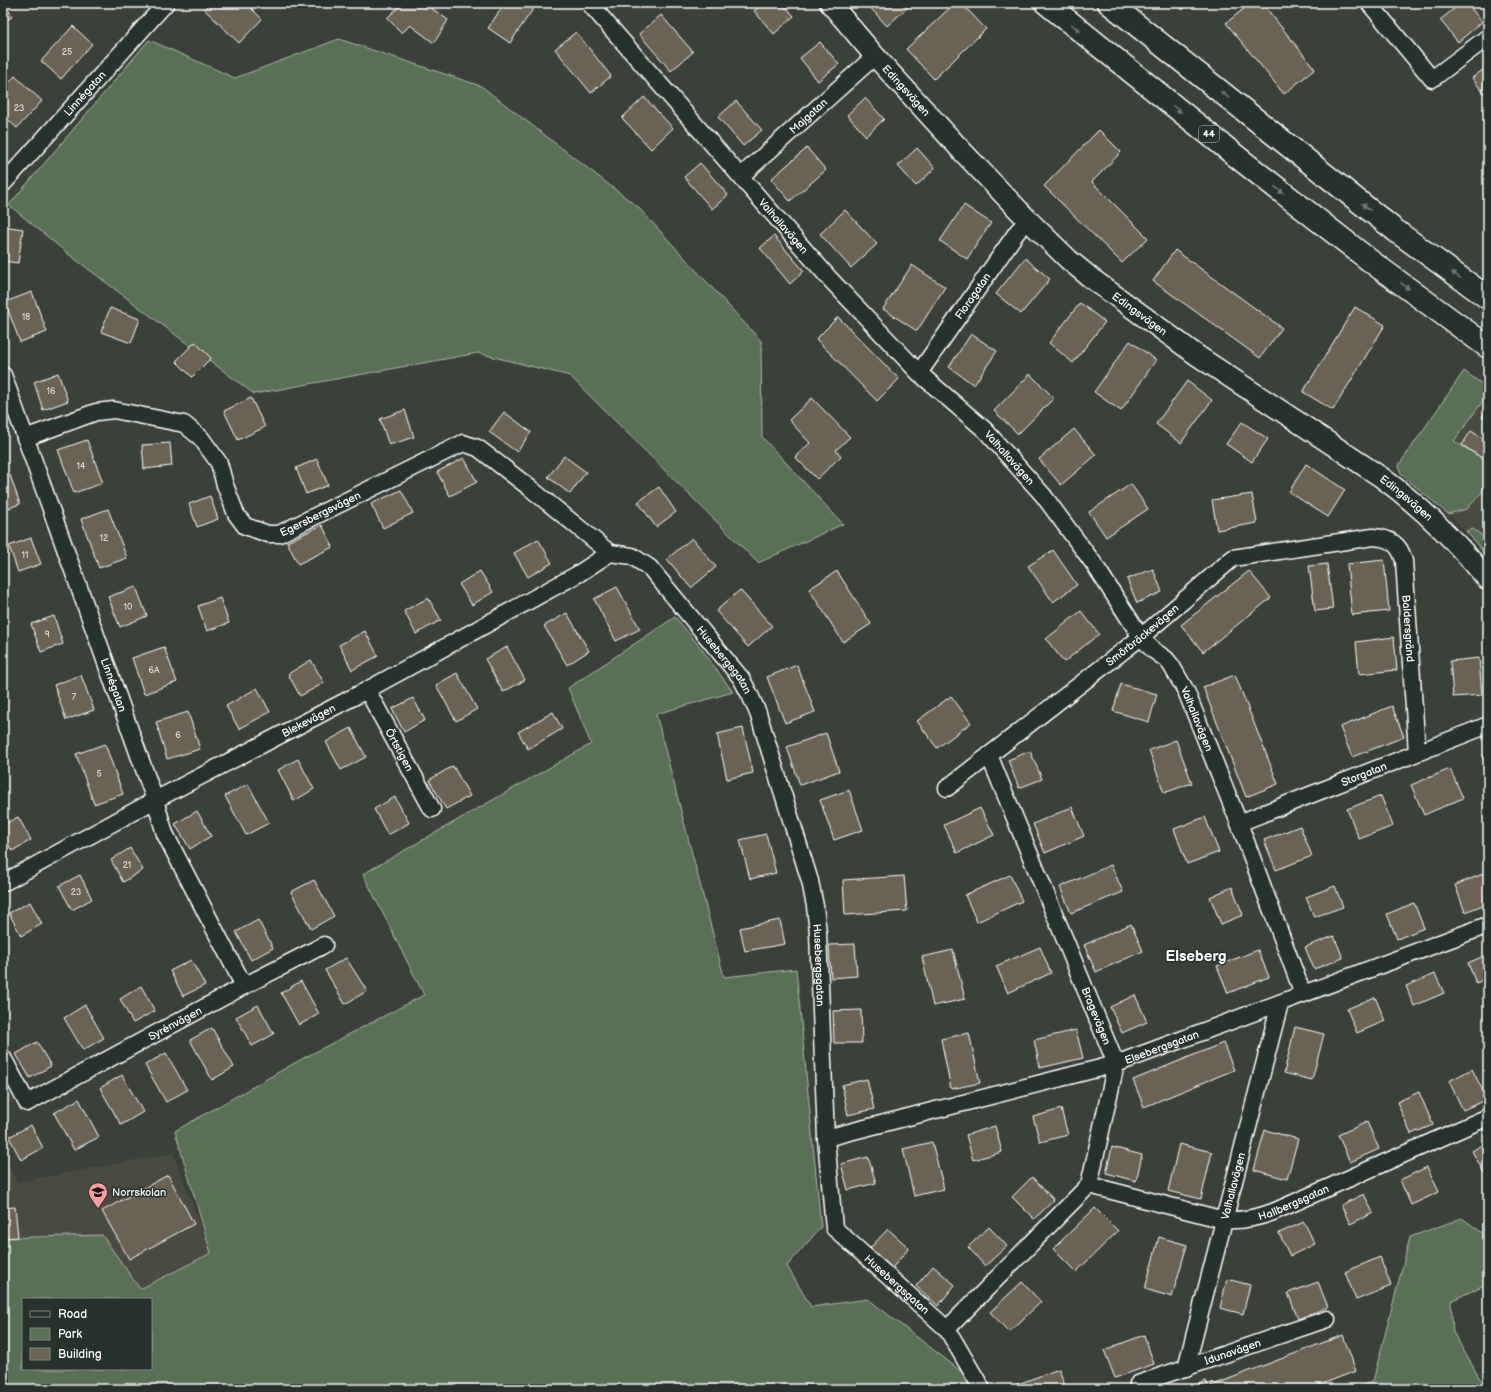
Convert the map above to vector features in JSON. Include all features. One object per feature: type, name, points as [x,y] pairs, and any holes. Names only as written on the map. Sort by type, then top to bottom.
[{"type":"highway","name":"44","points":[[1046,3],[1167,101],[1374,263],[1488,347]]},
{"type":"highway","points":[[1109,3],[1396,231],[1488,298]]},
{"type":"street","name":"Linnégatan","points":[[3,184],[166,3]]},
{"type":"street","name":"Valhallavägen","points":[[589,3],[829,278],[919,373],[985,430],[1044,495],[1094,564],[1141,636],[1153,650],[1171,664],[1181,681],[1239,823],[1303,994]]},
{"type":"street","name":"Edingsvägen","points":[[830,3],[876,56],[1028,220],[1069,260],[1179,343],[1381,477],[1406,496],[1444,530],[1488,580]]},
{"type":"street","points":[[1369,3],[1432,79],[1488,37]]},
{"type":"street","name":"Majgatan","points":[[741,176],[876,56]]},
{"type":"street","name":"Floragatan","points":[[919,373],[1017,232],[1028,220]]},
{"type":"street","name":"Linnégatan","points":[[3,375],[166,834],[244,986]]},
{"type":"street","name":"Egersbergsvägen","points":[[25,438],[96,412],[114,410],[184,424],[201,438],[219,463],[225,485],[236,514],[245,526],[268,534],[279,534],[463,443],[478,448],[610,553]]},
{"type":"street","name":"Baldersgränd","points":[[1361,538],[1381,537],[1395,543],[1400,549],[1404,561],[1417,752]]},
{"type":"street","name":"Smörbräckevägen","points":[[947,788],[1141,636],[1233,558],[1361,538]]},
{"type":"street","name":"Blekevägen","points":[[3,883],[155,800],[367,690],[578,574],[610,553]]},
{"type":"street","name":"Husebergsgatan","points":[[610,553],[632,556],[650,568],[741,678],[758,713],[804,862],[815,906],[819,958],[826,1138],[834,1228],[947,1329],[982,1389]]},
{"type":"street","name":"Örtstigen","points":[[367,690],[432,809]]},
{"type":"street","name":"Storgatan","points":[[1239,823],[1488,725]]},
{"type":"street","name":"Bragevägen","points":[[989,755],[1116,1064]]},
{"type":"street","name":"Elsebergsgatan","points":[[826,1138],[1116,1064],[1488,925]]},
{"type":"street","name":"Syrénvägen","points":[[3,1058],[27,1102],[324,945]]},
{"type":"street","name":"Valhallavägen","points":[[1186,1368],[1280,1003]]},
{"type":"street","points":[[947,1329],[1089,1185],[1116,1064]]},
{"type":"street","name":"Hallbergsgatan","points":[[1089,1185],[1224,1220],[1237,1221],[1249,1219],[1273,1212],[1488,1117]]},
{"type":"street","name":"Idunavägen","points":[[1138,1384],[1327,1319]]},
{"type":"shaded area","points":[[1488,393],[1488,557],[1448,512],[1397,469],[1429,421]]},
{"type":"shaded area","points":[[3,1083],[13,1101],[3,1109]]},
{"type":"shaded area","name":"Norrskolan","points":[[173,1153],[211,1253],[140,1289],[102,1235],[3,1238],[3,1155],[17,1182]]},
{"type":"green space","points":[[339,39],[481,86],[638,207],[761,341],[762,437],[843,524],[758,563],[570,376],[478,353],[254,394],[67,253],[9,205],[149,40],[235,78]]},
{"type":"green space","points":[[1464,371],[1488,388],[1488,394],[1454,441],[1488,462],[1488,485],[1467,509],[1448,514],[1402,475],[1399,465]]},
{"type":"green space","points":[[1473,529],[1488,540],[1488,558],[1466,531]]},
{"type":"green space","points":[[675,617],[701,648],[733,692],[656,714],[724,977],[796,969],[821,1227],[787,1266],[811,1307],[868,1299],[984,1389],[3,1389],[3,1238],[102,1235],[140,1289],[211,1253],[175,1131],[300,1060],[424,995],[363,874],[591,744],[568,688]]},
{"type":"green space","points":[[1462,1218],[1488,1237],[1488,1283],[1451,1301],[1453,1332],[1480,1379],[1488,1383],[1488,1389],[1354,1389],[1373,1381],[1410,1237]]},
{"type":"building","points":[[3,3],[5,3],[12,17],[3,22]]},
{"type":"building","points":[[210,3],[246,3],[262,19],[239,43],[204,9]]},
{"type":"building","points":[[403,3],[424,3],[448,20],[434,43],[410,25],[402,33],[387,18]]},
{"type":"building","points":[[505,3],[537,3],[510,43],[488,28]]},
{"type":"building","points":[[764,3],[782,3],[794,16],[774,34],[754,11]]},
{"type":"building","points":[[866,3],[908,3],[910,5],[887,26]]},
{"type":"building","points":[[955,3],[961,3],[986,29],[934,79],[906,49]]},
{"type":"building","points":[[1174,3],[1188,3],[1183,10]]},
{"type":"building","points":[[1251,3],[1262,3],[1315,69],[1284,94],[1226,23]]},
{"type":"building","points":[[1461,3],[1467,3],[1482,22],[1458,42],[1440,20]]},
{"type":"building","points":[[661,15],[693,52],[671,71],[639,34]]},
{"type":"building","points":[[73,26],[92,44],[61,79],[41,61]]},
{"type":"building","points":[[576,32],[611,76],[591,93],[555,49]]},
{"type":"building","points":[[820,42],[839,64],[818,81],[800,58]]},
{"type":"building","points":[[1488,66],[1488,98],[1472,78]]},
{"type":"building","points":[[15,76],[42,101],[17,128],[3,115],[3,89]]},
{"type":"building","points":[[644,97],[673,128],[651,149],[622,118]]},
{"type":"building","points":[[865,98],[884,119],[866,136],[847,115]]},
{"type":"building","points":[[736,101],[762,130],[743,146],[718,117]]},
{"type":"building","points":[[1099,130],[1121,152],[1092,182],[1148,238],[1122,263],[1044,186]]},
{"type":"building","points":[[807,148],[826,170],[790,201],[771,179]]},
{"type":"building","points":[[917,148],[935,168],[916,186],[898,166]]},
{"type":"building","points":[[700,163],[728,195],[712,209],[684,177]]},
{"type":"building","points":[[964,205],[991,223],[967,259],[940,241]]},
{"type":"building","points":[[845,210],[877,244],[851,268],[820,234]]},
{"type":"building","points":[[3,226],[23,229],[18,263],[3,261]]},
{"type":"building","points":[[774,236],[804,271],[790,284],[760,248]]},
{"type":"building","points":[[1175,250],[1282,328],[1260,358],[1153,281]]},
{"type":"building","points":[[1025,258],[1050,279],[1021,314],[996,294]]},
{"type":"building","points":[[912,265],[945,287],[917,331],[883,309]]},
{"type":"building","points":[[32,292],[47,332],[20,342],[5,302]]},
{"type":"building","points":[[1080,303],[1105,322],[1073,363],[1049,343]]},
{"type":"building","points":[[1355,307],[1385,325],[1333,410],[1303,392]]},
{"type":"building","points":[[110,308],[140,319],[131,343],[101,332]]},
{"type":"building","points":[[838,317],[899,379],[877,401],[816,339]]},
{"type":"building","points":[[971,334],[997,351],[974,385],[949,367]]},
{"type":"building","points":[[1130,341],[1156,360],[1121,411],[1094,392]]},
{"type":"building","points":[[195,342],[211,358],[192,377],[176,361]]},
{"type":"building","points":[[58,373],[68,401],[43,410],[34,382]]},
{"type":"building","points":[[1030,374],[1054,398],[1018,434],[994,411]]},
{"type":"building","points":[[1187,381],[1212,400],[1181,443],[1156,424]]},
{"type":"building","points":[[251,398],[265,427],[238,440],[224,411]]},
{"type":"building","points":[[812,398],[850,437],[836,450],[841,456],[817,479],[795,457],[810,443],[789,420]]},
{"type":"building","points":[[1488,408],[1488,421],[1482,417]]},
{"type":"building","points":[[405,410],[414,437],[389,445],[380,419]]},
{"type":"building","points":[[504,412],[531,432],[517,452],[489,432]]},
{"type":"building","points":[[1242,422],[1268,439],[1252,462],[1226,444]]},
{"type":"building","points":[[1074,429],[1096,455],[1061,485],[1039,459]]},
{"type":"building","points":[[1471,431],[1488,442],[1488,462],[1462,445]]},
{"type":"building","points":[[87,440],[103,483],[74,493],[58,450]]},
{"type":"building","points":[[170,443],[172,466],[144,469],[142,445]]},
{"type":"building","points":[[564,456],[586,472],[570,494],[548,477]]},
{"type":"building","points":[[464,458],[477,482],[450,496],[437,472]]},
{"type":"building","points":[[317,459],[328,485],[306,494],[296,468]]},
{"type":"building","points":[[1306,464],[1345,490],[1328,517],[1289,492]]},
{"type":"building","points":[[10,475],[20,504],[3,510],[3,477]]},
{"type":"building","points":[[1131,484],[1148,509],[1106,537],[1089,512]]},
{"type":"building","points":[[659,487],[676,512],[656,527],[638,502]]},
{"type":"building","points":[[401,490],[413,513],[383,528],[371,504]]},
{"type":"building","points":[[1252,494],[1257,523],[1217,530],[1212,500]]},
{"type":"building","points":[[210,496],[218,519],[197,527],[189,504]]},
{"type":"building","points":[[108,509],[127,558],[99,568],[81,519]]},
{"type":"building","points":[[322,525],[333,547],[298,564],[287,542]]},
{"type":"building","points":[[31,538],[41,564],[18,572],[9,546]]},
{"type":"building","points":[[692,538],[716,567],[691,588],[667,559]]},
{"type":"building","points":[[538,539],[552,563],[528,577],[514,553]]},
{"type":"building","points":[[1053,550],[1077,585],[1053,602],[1028,566]]},
{"type":"building","points":[[1384,560],[1389,611],[1352,615],[1347,564]]},
{"type":"building","points":[[1327,564],[1333,609],[1315,611],[1309,566]]},
{"type":"building","points":[[1153,569],[1162,592],[1137,603],[1127,579]]},
{"type":"building","points":[[480,571],[493,592],[472,605],[459,584]]},
{"type":"building","points":[[837,571],[871,624],[843,642],[809,589]]},
{"type":"building","points":[[1249,571],[1271,598],[1203,652],[1181,625]]},
{"type":"building","points":[[136,587],[147,616],[120,627],[108,597]]},
{"type":"building","points":[[617,587],[640,629],[616,641],[594,599]]},
{"type":"building","points":[[740,590],[772,626],[748,647],[716,611]]},
{"type":"building","points":[[220,598],[229,623],[207,631],[198,606]]},
{"type":"building","points":[[428,598],[441,620],[416,634],[404,611]]},
{"type":"building","points":[[1081,611],[1099,634],[1064,662],[1046,639]]},
{"type":"building","points":[[567,613],[589,651],[567,665],[544,626]]},
{"type":"building","points":[[54,616],[63,644],[41,652],[31,624]]},
{"type":"building","points":[[365,631],[378,656],[352,670],[339,645]]},
{"type":"building","points":[[1394,637],[1397,670],[1359,674],[1356,642]]},
{"type":"building","points":[[164,647],[177,682],[144,694],[132,658]]},
{"type":"building","points":[[507,647],[525,680],[503,692],[485,659]]},
{"type":"building","points":[[1479,658],[1482,695],[1453,697],[1450,661]]},
{"type":"building","points":[[311,660],[324,683],[300,696],[288,674]]},
{"type":"building","points":[[797,665],[815,712],[785,723],[767,677]]},
{"type":"building","points":[[457,673],[477,709],[456,721],[436,685]]},
{"type":"building","points":[[81,675],[94,710],[66,720],[54,685]]},
{"type":"building","points":[[1235,675],[1278,784],[1246,797],[1203,687]]},
{"type":"building","points":[[1121,684],[1157,694],[1149,722],[1113,711]]},
{"type":"building","points":[[257,688],[270,712],[239,729],[226,706]]},
{"type":"building","points":[[951,696],[971,723],[937,748],[917,721]]},
{"type":"building","points":[[413,698],[425,720],[404,732],[392,709]]},
{"type":"building","points":[[1392,706],[1404,737],[1352,757],[1340,727]]},
{"type":"building","points":[[188,712],[200,749],[167,759],[156,722]]},
{"type":"building","points":[[553,712],[562,729],[528,749],[518,732]]},
{"type":"building","points":[[351,728],[366,757],[341,770],[326,742]]},
{"type":"building","points":[[743,728],[753,773],[727,779],[717,734]]},
{"type":"building","points":[[826,733],[839,771],[800,785],[787,747]]},
{"type":"building","points":[[1176,740],[1192,783],[1164,793],[1149,750]]},
{"type":"building","points":[[105,744],[123,794],[94,804],[76,754]]},
{"type":"building","points":[[1030,751],[1042,779],[1019,788],[1008,760]]},
{"type":"building","points":[[1488,754],[1488,772],[1482,756]]},
{"type":"building","points":[[298,759],[314,789],[294,801],[278,770]]},
{"type":"building","points":[[453,766],[470,796],[446,809],[429,780]]},
{"type":"building","points":[[1450,769],[1463,798],[1424,815],[1411,785]]},
{"type":"building","points":[[248,784],[269,823],[246,835],[225,796]]},
{"type":"building","points":[[849,790],[863,830],[834,840],[820,800]]},
{"type":"building","points":[[1381,796],[1393,826],[1359,839],[1347,809]]},
{"type":"building","points":[[395,797],[409,823],[388,835],[374,809]]},
{"type":"building","points":[[1072,807],[1084,836],[1045,853],[1033,824]]},
{"type":"building","points":[[980,808],[994,835],[957,853],[944,825]]},
{"type":"building","points":[[197,811],[211,836],[190,849],[175,824]]},
{"type":"building","points":[[18,817],[31,840],[12,851],[3,835],[3,825]]},
{"type":"building","points":[[1205,817],[1219,852],[1187,864],[1174,829]]},
{"type":"building","points":[[1300,826],[1312,856],[1276,870],[1264,840]]},
{"type":"building","points":[[766,834],[776,873],[750,879],[740,840]]},
{"type":"building","points":[[130,848],[143,870],[123,882],[111,860]]},
{"type":"building","points":[[1111,865],[1123,892],[1071,913],[1060,887]]},
{"type":"building","points":[[1488,872],[1488,903],[1465,912],[1455,885]]},
{"type":"building","points":[[80,875],[92,899],[72,910],[59,886]]},
{"type":"building","points":[[1010,875],[1022,901],[977,922],[965,895]]},
{"type":"building","points":[[904,876],[907,911],[845,915],[843,880]]},
{"type":"building","points":[[314,880],[334,916],[311,929],[291,892]]},
{"type":"building","points":[[1335,886],[1343,907],[1314,917],[1306,897]]},
{"type":"building","points":[[1232,887],[1243,915],[1221,924],[1210,897]]},
{"type":"building","points":[[30,902],[42,924],[21,936],[9,913]]},
{"type":"building","points":[[1414,903],[1424,928],[1397,939],[1387,914]]},
{"type":"building","points":[[258,920],[273,948],[251,960],[236,932]]},
{"type":"building","points":[[780,920],[785,944],[745,951],[740,928]]},
{"type":"building","points":[[1131,924],[1143,951],[1096,972],[1084,945]]},
{"type":"building","points":[[1334,936],[1343,958],[1314,969],[1305,947]]},
{"type":"building","points":[[855,944],[857,976],[831,978],[829,945]]},
{"type":"building","points":[[1040,947],[1051,973],[1008,993],[996,966]]},
{"type":"building","points":[[953,950],[965,999],[933,1006],[922,957]]},
{"type":"building","points":[[1258,950],[1269,977],[1228,993],[1217,966]]},
{"type":"building","points":[[1488,954],[1488,978],[1476,983],[1468,963]]},
{"type":"building","points":[[346,958],[367,991],[345,1004],[325,970]]},
{"type":"building","points":[[191,960],[205,985],[183,996],[170,971]]},
{"type":"building","points":[[1435,974],[1444,993],[1414,1006],[1406,986]]},
{"type":"building","points":[[301,981],[319,1014],[299,1025],[281,993]]},
{"type":"building","points":[[141,986],[155,1011],[133,1023],[120,999]]},
{"type":"building","points":[[1135,995],[1147,1022],[1122,1033],[1110,1007]]},
{"type":"building","points":[[1375,997],[1385,1021],[1357,1033],[1347,1009]]},
{"type":"building","points":[[85,1005],[104,1038],[83,1050],[64,1018]]},
{"type":"building","points":[[258,1005],[274,1034],[252,1046],[236,1017]]},
{"type":"building","points":[[861,1010],[862,1043],[834,1043],[833,1011]]},
{"type":"building","points":[[1295,1027],[1324,1034],[1312,1080],[1284,1073]]},
{"type":"building","points":[[212,1028],[234,1067],[212,1080],[190,1040]]},
{"type":"building","points":[[1076,1030],[1083,1058],[1040,1068],[1034,1040]]},
{"type":"building","points":[[969,1033],[980,1083],[951,1089],[941,1039]]},
{"type":"building","points":[[37,1042],[51,1066],[30,1078],[16,1054]]},
{"type":"building","points":[[1223,1043],[1234,1070],[1144,1107],[1133,1080]]},
{"type":"building","points":[[166,1053],[187,1090],[166,1102],[145,1065]]},
{"type":"building","points":[[1472,1069],[1487,1099],[1463,1110],[1449,1081]]},
{"type":"building","points":[[122,1075],[143,1112],[121,1125],[100,1088]]},
{"type":"building","points":[[867,1079],[874,1109],[848,1115],[842,1085]]},
{"type":"building","points":[[1419,1092],[1433,1125],[1411,1134],[1397,1102]]},
{"type":"building","points":[[79,1099],[99,1137],[74,1150],[54,1113]]},
{"type":"building","points":[[1061,1109],[1068,1135],[1040,1142],[1033,1117]]},
{"type":"building","points":[[1367,1122],[1379,1149],[1350,1162],[1338,1135]]},
{"type":"building","points":[[31,1125],[43,1148],[21,1160],[9,1137]]},
{"type":"building","points":[[995,1126],[1002,1152],[973,1160],[966,1135]]},
{"type":"building","points":[[1265,1130],[1298,1139],[1287,1179],[1254,1170]]},
{"type":"building","points":[[932,1142],[944,1189],[914,1196],[903,1149]]},
{"type":"building","points":[[1488,1142],[1488,1171],[1484,1173],[1472,1151]]},
{"type":"building","points":[[1179,1144],[1212,1152],[1201,1199],[1168,1191]]},
{"type":"building","points":[[1112,1147],[1142,1155],[1136,1181],[1106,1173]]},
{"type":"building","points":[[868,1157],[876,1183],[848,1190],[841,1164]]},
{"type":"building","points":[[1427,1167],[1439,1192],[1411,1205],[1400,1180]]},
{"type":"building","points":[[168,1175],[194,1224],[129,1259],[102,1211]]},
{"type":"building","points":[[1032,1177],[1054,1200],[1034,1219],[1012,1197]]},
{"type":"building","points":[[1364,1194],[1373,1213],[1350,1224],[1341,1205]]},
{"type":"building","points":[[15,1207],[18,1237],[3,1238],[3,1208]]},
{"type":"building","points":[[1095,1208],[1118,1231],[1076,1272],[1053,1249]]},
{"type":"building","points":[[1304,1222],[1315,1244],[1290,1256],[1279,1233]]},
{"type":"building","points":[[989,1227],[1007,1246],[985,1266],[968,1247]]},
{"type":"building","points":[[888,1229],[909,1248],[892,1268],[870,1248]]},
{"type":"building","points":[[1159,1237],[1187,1245],[1172,1297],[1145,1289]]},
{"type":"building","points":[[1380,1257],[1391,1286],[1356,1300],[1345,1272]]},
{"type":"building","points":[[933,1266],[955,1285],[938,1306],[916,1286]]},
{"type":"building","points":[[1227,1279],[1250,1285],[1243,1314],[1220,1308]]},
{"type":"building","points":[[1022,1282],[1041,1302],[1009,1332],[990,1312]]},
{"type":"building","points":[[1318,1282],[1328,1307],[1298,1319],[1288,1293]]},
{"type":"building","points":[[1144,1335],[1154,1364],[1115,1378],[1104,1350]]},
{"type":"building","points":[[1343,1335],[1356,1371],[1309,1389],[1185,1389],[1206,1381],[1208,1387]]},
{"type":"building","points":[[1059,1369],[1066,1389],[1007,1389],[1007,1388]]},
{"type":"place","name":"Norrskolan","points":[[98,1209]]},
{"type":"district","name":"Elseberg","points":[[1196,956]]}]
